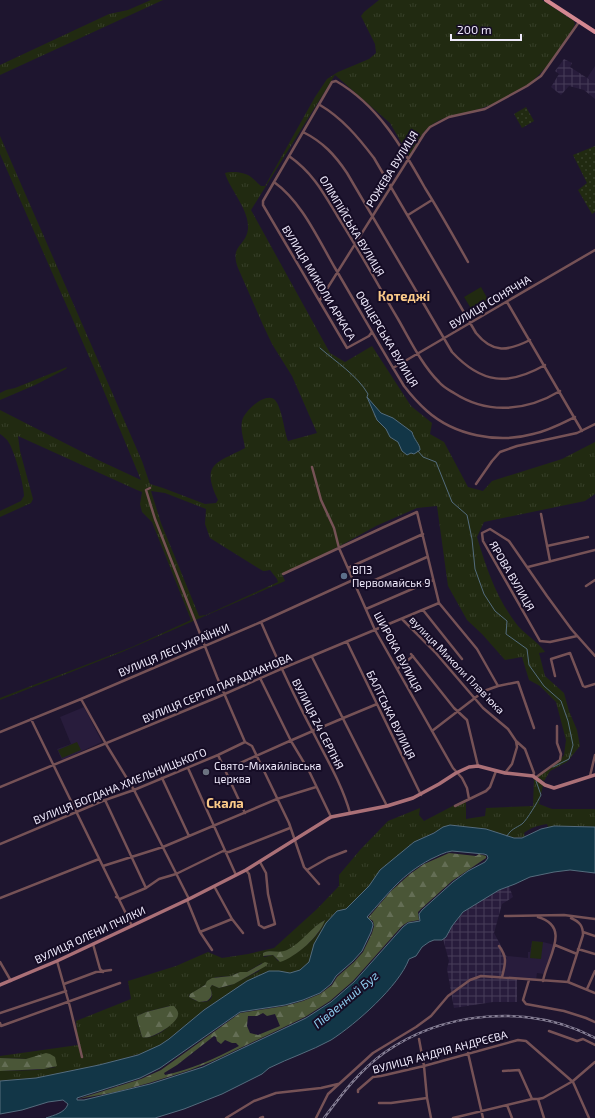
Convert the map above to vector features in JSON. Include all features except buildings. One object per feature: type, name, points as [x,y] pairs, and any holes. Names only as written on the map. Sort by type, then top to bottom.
[{"type":"main road","points":[[546,0],[595,32]]},
{"type":"street","name":"РОЖЕВА ВУЛИЦЯ","points":[[319,300],[424,134],[435,124],[449,117],[485,109],[527,86],[541,76],[580,22]]},
{"type":"street","points":[[274,182],[332,82],[334,81],[342,84],[383,120],[408,159],[468,262]]},
{"type":"street","points":[[319,105],[342,120],[374,158],[481,340],[488,345],[500,349],[514,347],[530,340]]},
{"type":"street","points":[[303,132],[316,139],[339,160],[452,352],[461,361],[482,375],[505,380],[530,373],[545,365]]},
{"type":"street","name":"ОЛІМПІЙСЬКА ВУЛИЦЯ","points":[[289,156],[311,174],[322,189],[418,354],[440,383],[470,402],[505,409],[541,401],[560,390]]},
{"type":"street","name":"ВУЛИЦЯ МИКОЛИ АРКАСА","points":[[274,182],[263,201],[263,205],[348,348],[370,336],[372,332]]},
{"type":"street","name":"ОФІЦЕРСЬКА ВУЛИЦЯ","points":[[274,182],[284,188],[296,204],[393,368],[408,391],[427,412],[444,423],[470,434],[510,438],[521,437],[550,429],[575,418]]},
{"type":"street","points":[[408,215],[432,200]]},
{"type":"street","name":"ВУЛИЦЯ СОНЯЧНА","points":[[393,368],[595,250]]},
{"type":"street","points":[[507,302],[560,390],[582,431]]},
{"type":"street","points":[[476,484],[500,452],[517,446],[582,431],[595,424]]},
{"type":"street","name":"ШИРОКА ВУЛИЦЯ","points":[[312,467],[321,500],[334,528],[339,548],[375,630],[456,773],[462,778],[467,788],[468,799]]},
{"type":"street","points":[[150,488],[146,490],[155,519],[224,694],[245,742],[252,746],[278,799],[304,867],[319,884]]},
{"type":"street","points":[[283,574],[417,512],[439,603],[477,649],[498,686]]},
{"type":"street","points":[[541,514],[550,561]]},
{"type":"street","name":"ЯРОВА ВУЛИЦЯ","points":[[527,567],[509,541],[490,529],[482,533],[483,541],[540,641],[550,642],[577,636]]},
{"type":"street","points":[[348,568],[423,534]]},
{"type":"street","points":[[547,546],[588,537]]},
{"type":"street","points":[[595,550],[527,567],[577,636],[595,656]]},
{"type":"street","points":[[357,588],[427,557]]},
{"type":"street","name":"ВУЛИЦЯ ЛЕСІ УКРАЇНКИ","points":[[0,732],[205,646],[353,580]]},
{"type":"street","points":[[366,609],[433,580]]},
{"type":"street","points":[[586,586],[595,580]]},
{"type":"street","name":"ВУЛИЦЯ СЕРГІЯ ПАРАДЖАНОВА","points":[[0,787],[106,744],[439,603]]},
{"type":"street","points":[[423,610],[462,659]]},
{"type":"street","name":"вулиця Миколи Плавʼюка","points":[[402,619],[435,652],[483,708],[508,728],[516,741],[525,749],[534,773],[534,777]]},
{"type":"street","name":"ВУЛИЦЯ 24 СЕРПНЯ","points":[[260,622],[281,669],[337,779],[350,813]]},
{"type":"street","name":"БАЛТСЬКА ВУЛИЦЯ","points":[[346,642],[421,795]]},
{"type":"street","points":[[555,676],[551,658],[570,654],[583,686],[585,687],[595,684]]},
{"type":"street","points":[[397,669],[412,655],[458,712],[467,720],[478,766],[505,773],[534,777],[545,785],[554,788],[595,775]]},
{"type":"street","points":[[312,657],[387,806]]},
{"type":"street","points":[[260,678],[291,741],[309,771],[331,817]]},
{"type":"street","points":[[432,731],[484,691],[498,686],[518,682],[534,728]]},
{"type":"street","points":[[81,699],[134,790],[176,874],[200,932],[212,950]]},
{"type":"street","points":[[225,770],[377,704]]},
{"type":"street","points":[[31,719],[132,926]]},
{"type":"street","points":[[534,777],[560,760],[561,754],[557,743],[557,726]]},
{"type":"street","points":[[505,773],[512,764],[517,747],[516,741]]},
{"type":"street","name":"ВУЛИЦЯ БОГДАНА ХМЕЛЬНИЦЬКОГО","points":[[0,844],[105,800],[188,768],[245,742]]},
{"type":"street","points":[[218,755],[245,813]]},
{"type":"street","points":[[590,777],[595,756]]},
{"type":"street","name":"ВУЛИЦЯ ОЛЕНИ ПЧІЛКИ","points":[[0,985],[57,962],[188,900],[260,862],[294,839],[331,817],[387,806],[421,795],[456,773],[469,767],[478,766]]},
{"type":"street","points":[[188,768],[236,875]]},
{"type":"street","points":[[455,806],[486,791],[490,787],[496,771]]},
{"type":"street","points":[[162,778],[189,836]]},
{"type":"street","points":[[103,866],[163,847],[278,799],[316,787]]},
{"type":"street","points":[[105,800],[146,888]]},
{"type":"street","points":[[116,897],[120,899],[146,888],[160,879],[176,874],[222,851],[229,852],[290,828]]},
{"type":"street","points":[[307,870],[328,858],[346,851]]},
{"type":"street","points":[[0,898],[99,859]]},
{"type":"street","points":[[246,870],[251,880],[259,925],[264,928],[275,924],[268,894],[266,874],[260,862]]},
{"type":"street","points":[[214,886],[232,919],[243,933]]},
{"type":"street","points":[[564,915],[580,922],[583,928],[568,982]]},
{"type":"street","points":[[505,916],[564,915],[595,920]]},
{"type":"street","points":[[531,916],[544,919],[552,925],[556,936],[543,981]]},
{"type":"street","points":[[200,932],[232,919]]},
{"type":"street","points":[[583,932],[595,936]]},
{"type":"street","points":[[93,944],[100,969],[103,972]]},
{"type":"street","points":[[554,945],[577,954]]},
{"type":"street","points":[[499,946],[504,952],[506,959],[502,977]]},
{"type":"street","points":[[578,949],[595,954]]},
{"type":"street","points":[[0,962],[11,981]]},
{"type":"street","points":[[57,962],[69,1002],[82,1057]]},
{"type":"street","points":[[64,984],[96,972],[111,970]]},
{"type":"street","points":[[587,989],[595,971]]},
{"type":"street","points":[[316,1118],[328,1094],[338,1084],[373,1053],[422,1023],[448,996],[470,980],[482,976],[568,982],[595,993]]},
{"type":"street","points":[[529,980],[523,1000],[526,1004],[564,1011],[595,1022]]},
{"type":"street","points":[[1,1025],[120,983]]},
{"type":"street","points":[[0,1013],[66,991]]},
{"type":"street","points":[[549,1031],[577,1041],[583,1039],[595,1044]]},
{"type":"street","points":[[419,1039],[424,1066],[427,1098],[432,1118]]},
{"type":"street","name":"ВУЛИЦЯ АНДРІЯ АНДРЄЄВА","points":[[358,1092],[358,1090],[373,1076],[381,1076],[424,1066],[468,1053],[523,1040],[573,1082],[581,1097],[589,1118]]},
{"type":"street","points":[[468,1053],[480,1111],[483,1118]]},
{"type":"street","points":[[453,1118],[532,1098],[538,1099],[554,1093],[573,1082],[595,1062]]},
{"type":"street","points":[[503,1071],[518,1070],[532,1098]]},
{"type":"street","points":[[226,1118],[254,1101],[276,1093],[321,1088],[338,1084]]},
{"type":"street","points":[[378,1103],[391,1103],[427,1098]]},
{"type":"street","points":[[538,1099],[544,1118]]},
{"type":"street","points":[[507,1105],[512,1118]]},
{"type":"shaded area","points":[[564,59],[572,63],[570,67],[595,83],[595,99],[584,90],[569,86],[561,95],[551,87],[559,74],[555,71]]},
{"type":"shaded area","points":[[595,66],[595,83],[587,78]]},
{"type":"shaded area","points":[[84,707],[102,742],[62,760],[57,749],[71,744],[60,717]]},
{"type":"shaded area","points":[[509,886],[513,897],[502,904],[494,933],[507,957],[503,976],[517,979],[517,1002],[493,1002],[454,1008],[447,969],[449,961],[443,939],[447,936],[453,924],[466,910],[495,892]]},
{"type":"shaded area","points":[[532,941],[555,945],[544,974],[537,973],[536,981],[503,976],[507,956],[528,958],[528,952],[530,952]]},
{"type":"green space","points":[[151,0],[163,0],[0,75],[0,65],[109,14],[128,10]]},
{"type":"green space","points":[[379,0],[542,0],[574,21],[575,24],[550,62],[531,82],[511,95],[492,104],[473,111],[449,116],[433,124],[422,134],[409,156],[390,123],[335,75],[251,210],[330,353],[345,362],[372,346],[411,406],[432,423],[430,434],[444,442],[468,487],[483,491],[492,481],[562,459],[595,442],[595,494],[585,501],[484,522],[477,537],[488,570],[502,602],[518,626],[545,652],[539,653],[545,676],[564,693],[569,711],[577,730],[580,746],[567,762],[550,771],[544,781],[536,776],[559,761],[564,755],[566,740],[556,702],[540,686],[529,680],[522,657],[505,660],[482,634],[467,620],[448,586],[437,506],[417,508],[376,526],[338,547],[282,574],[285,581],[122,652],[0,700],[0,698],[132,647],[191,620],[152,522],[142,512],[140,504],[142,492],[18,436],[20,451],[33,499],[31,503],[0,517],[0,511],[21,501],[24,496],[24,491],[14,454],[8,442],[0,434],[0,410],[96,459],[141,480],[98,377],[0,154],[0,136],[142,461],[150,484],[205,504],[216,503],[218,500],[213,488],[211,471],[219,461],[245,448],[242,432],[242,421],[247,412],[256,403],[266,398],[275,400],[281,414],[288,441],[317,433],[292,376],[272,344],[238,268],[236,260],[237,250],[247,234],[248,221],[246,214],[225,173],[242,173],[251,177],[261,186],[265,186],[315,97],[327,79],[338,72],[369,59],[376,53],[375,44],[361,16]],"holes":[[[151,491],[165,493],[206,509],[205,524],[210,538],[263,571],[270,570],[278,582],[206,615],[199,616],[161,523]]]},
{"type":"green space","points":[[526,107],[534,121],[522,128],[514,114]]},
{"type":"green space","points":[[595,146],[595,212],[592,214],[578,190],[587,183],[573,155]]},
{"type":"green space","points":[[481,287],[491,305],[475,315],[464,297]]},
{"type":"green space","points":[[67,367],[66,369],[35,385],[0,400],[0,393],[6,390],[15,388]]},
{"type":"green space","points":[[77,742],[81,750],[62,758],[58,750]]},
{"type":"green space","points":[[534,778],[543,785],[539,804],[552,809],[595,809],[595,827],[548,827],[547,824],[529,830],[524,833],[525,837],[514,838],[486,829],[450,825],[414,842],[380,870],[369,886],[346,909],[337,911],[326,923],[314,944],[309,962],[300,970],[290,973],[269,971],[247,981],[204,1010],[169,1039],[143,1053],[100,1065],[36,1078],[0,1081],[0,1071],[37,1070],[56,1067],[29,1059],[0,1058],[0,1056],[78,1045],[76,1021],[131,999],[128,981],[176,966],[208,952],[222,958],[274,948],[317,909],[339,886],[339,875],[360,850],[388,821],[420,808],[419,815],[424,821],[466,799],[466,819],[485,816],[486,808],[533,806]],"holes":[[[324,920],[319,932],[313,939],[291,956],[284,960],[278,961],[273,955],[264,957],[263,953],[272,951],[284,952],[295,946]],[[262,963],[259,971],[231,985],[219,988],[212,985],[210,988],[212,997],[207,1002],[193,1000],[189,997],[189,995],[216,977],[231,976],[240,972],[247,972]],[[169,1006],[178,1012],[177,1018],[166,1029],[152,1037],[142,1037],[137,1016]]]},
{"type":"green space","points":[[449,853],[476,856],[479,854],[486,856],[486,858],[452,881],[421,909],[418,912],[419,920],[408,922],[402,926],[353,981],[330,1001],[305,1017],[213,1061],[190,1070],[116,1092],[78,1099],[141,1079],[161,1070],[240,1013],[285,1006],[320,994],[332,985],[337,977],[363,952],[374,926],[373,921],[368,918],[391,891],[424,864]],"holes":[[[263,1013],[267,1016],[275,1014],[280,1026],[258,1035],[250,1033],[247,1026],[248,1016],[257,1016]],[[214,1036],[221,1044],[225,1040],[236,1043],[239,1046],[203,1063],[165,1075],[164,1073],[177,1065]]]},
{"type":"green space","points":[[325,920],[313,939],[293,956],[280,962],[273,955],[263,956],[263,953],[266,952],[281,952],[287,950]]},
{"type":"green space","points":[[532,941],[543,942],[541,959],[530,958]]},
{"type":"green space","points":[[265,962],[268,963],[266,966],[234,984],[219,988],[212,985],[210,988],[212,995],[207,1001],[199,1002],[189,997],[190,994],[205,985],[207,981],[212,978],[231,976],[240,972],[247,972]]},
{"type":"green space","points":[[174,1006],[178,1012],[177,1018],[174,1022],[169,1027],[157,1034],[146,1038],[142,1037],[137,1016],[146,1012]]},
{"type":"green space","points":[[46,1053],[55,1057],[57,1066],[44,1069],[0,1071],[0,1058],[26,1059]]},
{"type":"water","points":[[367,397],[381,413],[393,418],[412,432],[420,450],[414,454],[411,453],[407,455],[402,451],[398,442],[390,437],[386,429],[377,420]]},
{"type":"water","name":"Південний Буг","points":[[450,825],[486,829],[514,838],[522,838],[541,829],[554,826],[595,827],[595,873],[570,870],[554,872],[530,877],[499,890],[463,912],[452,926],[446,937],[442,940],[434,940],[422,947],[416,956],[409,959],[404,970],[396,981],[376,1004],[341,1033],[323,1044],[269,1068],[262,1074],[222,1094],[184,1109],[155,1118],[46,1118],[59,1113],[67,1107],[68,1104],[63,1100],[48,1102],[22,1110],[0,1114],[0,1081],[36,1078],[138,1055],[160,1045],[169,1039],[204,1010],[247,981],[269,971],[290,973],[300,970],[309,962],[314,944],[326,923],[337,911],[346,909],[369,886],[380,870],[414,842]],"holes":[[[452,851],[487,855],[488,858],[485,862],[468,871],[453,882],[422,910],[419,914],[420,921],[408,923],[403,927],[354,982],[331,1002],[306,1018],[203,1067],[150,1084],[84,1100],[77,1100],[77,1098],[140,1078],[160,1068],[240,1012],[285,1005],[320,993],[331,984],[336,976],[362,951],[373,925],[367,917],[389,892],[411,871],[446,852]]]},
{"type":"waterway","points":[[320,348],[358,381],[368,394],[367,397]]},
{"type":"waterway","points":[[418,451],[423,457],[436,462],[452,502],[467,515],[472,539],[475,569],[484,594],[495,611],[507,621],[506,634],[527,649],[529,665],[544,686],[561,701],[568,721],[573,745],[569,759],[553,767]]},
{"type":"waterway","points":[[507,836],[512,830],[524,822],[540,798],[541,795],[536,781]]},
{"type":"railway","points":[[324,1118],[351,1083],[375,1060],[408,1039],[433,1028],[460,1021],[487,1017],[515,1016],[543,1020],[569,1027],[595,1038]]},
{"type":"place","name":"ВПЗ Первомайськ 9","points":[[344,576]]},
{"type":"place","name":"Свято-Михайлівська церква","points":[[206,772]]},
{"type":"district","name":"Котеджі","points":[[404,296]]},
{"type":"district","name":"Скала","points":[[225,803]]}]
